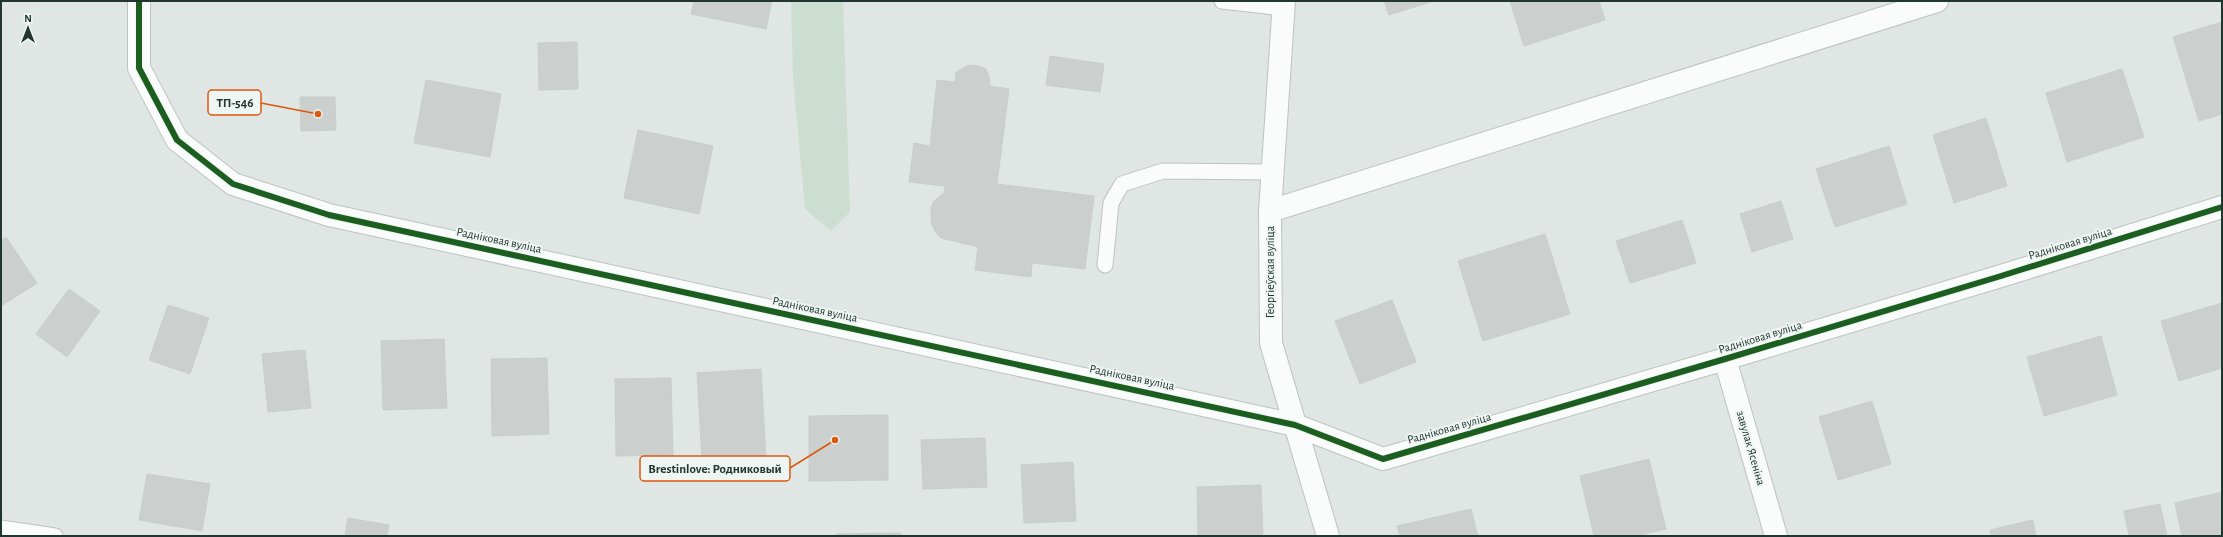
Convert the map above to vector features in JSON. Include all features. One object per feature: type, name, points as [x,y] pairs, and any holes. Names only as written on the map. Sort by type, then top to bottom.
[{"type":"street","name":"Радніковая вуліца","points":[[139,1],[139,68],[177,140],[233,184],[329,215],[1295,424],[1383,459],[1725,359],[2001,276],[2222,207]]},
{"type":"street","points":[[1270,211],[1937,1]]},
{"type":"street","name":"Георгіеўская вуліца","points":[[1283,4],[1270,211],[1271,343],[1328,536]]},
{"type":"street","name":"завулак Ясеніна","points":[[1725,359],[1776,536]]},
{"type":"lane","points":[[1222,1],[1283,4]]},
{"type":"lane","points":[[1105,265],[1111,203],[1122,184],[1163,170],[1272,172]]},
{"type":"lane","points":[[1,528],[55,536]]},
{"type":"green space","points":[[791,1],[843,1],[850,212],[831,231],[805,209],[793,78]]},
{"type":"building","points":[[694,1],[772,1],[766,29],[691,14]]},
{"type":"building","points":[[1384,1],[1434,1],[1389,15]]},
{"type":"building","points":[[1510,1],[1599,1],[1605,20],[1524,46]]},
{"type":"building","points":[[2222,22],[2222,114],[2199,121],[2173,37]]},
{"type":"building","points":[[577,42],[578,89],[539,90],[538,43]]},
{"type":"building","points":[[1050,56],[1104,64],[1100,92],[1046,85]]},
{"type":"building","points":[[969,65],[979,66],[986,69],[989,76],[990,86],[1009,89],[997,184],[1094,196],[1085,269],[1032,263],[1031,277],[975,270],[978,247],[941,238],[935,231],[931,223],[931,207],[934,201],[944,193],[945,186],[909,182],[914,143],[930,146],[937,80],[955,82],[956,72]]},
{"type":"building","points":[[2122,69],[2144,137],[2067,162],[2046,93]]},
{"type":"building","points":[[426,80],[501,94],[490,157],[414,143]]},
{"type":"building","points":[[300,97],[335,97],[336,130],[301,131]]},
{"type":"building","points":[[1986,118],[2007,186],[1954,203],[1933,135]]},
{"type":"building","points":[[638,130],[713,146],[699,214],[624,198]]},
{"type":"building","points":[[1889,146],[1907,204],[1835,227],[1816,169]]},
{"type":"building","points":[[1781,201],[1793,239],[1752,252],[1740,214]]},
{"type":"building","points":[[1682,220],[1696,263],[1630,283],[1616,241]]},
{"type":"building","points":[[1545,234],[1570,314],[1483,341],[1458,261]]},
{"type":"building","points":[[6,237],[37,283],[1,306],[1,241]]},
{"type":"building","points":[[69,289],[100,311],[67,357],[36,334]]},
{"type":"building","points":[[1392,300],[1416,362],[1360,384],[1335,321]]},
{"type":"building","points":[[2222,303],[2222,368],[2179,381],[2161,321]]},
{"type":"building","points":[[168,305],[209,318],[190,374],[149,360]]},
{"type":"building","points":[[2101,336],[2117,395],[2044,416],[2027,357]]},
{"type":"building","points":[[444,339],[447,408],[383,410],[381,341]]},
{"type":"building","points":[[305,350],[311,408],[268,412],[262,354]]},
{"type":"building","points":[[547,358],[549,434],[492,436],[491,359]]},
{"type":"building","points":[[761,369],[766,458],[702,461],[697,373]]},
{"type":"building","points":[[671,378],[673,455],[616,456],[615,379]]},
{"type":"building","points":[[1872,401],[1891,464],[1838,480],[1819,417]]},
{"type":"building","points":[[888,415],[888,480],[809,481],[809,416]]},
{"type":"building","points":[[985,438],[987,487],[923,489],[921,440]]},
{"type":"building","points":[[1649,459],[1666,529],[1636,536],[1594,536],[1580,476]]},
{"type":"building","points":[[1073,462],[1076,521],[1024,523],[1021,465]]},
{"type":"building","points":[[147,474],[210,484],[202,531],[139,520]]},
{"type":"building","points":[[1261,485],[1263,536],[1198,536],[1197,487]]},
{"type":"building","points":[[2222,492],[2222,536],[2182,536],[2175,503]]},
{"type":"building","points":[[2160,504],[2167,536],[2129,536],[2124,511]]},
{"type":"building","points":[[1471,509],[1478,536],[1400,536],[1397,526]]},
{"type":"building","points":[[348,518],[389,525],[387,536],[345,536]]},
{"type":"building","points":[[2033,520],[2036,536],[1992,536],[1990,530]]},
{"type":"building","points":[[901,533],[901,536],[836,536],[836,534]]},
{"type":"cycle path","points":[[139,1],[139,68],[177,140],[233,184],[329,215],[1295,425],[1383,459],[1725,359],[2001,276],[2222,207]]},
{"type":"place","name":"ТП-546","points":[[318,114]]},
{"type":"place","name":"Brestinlove: Родниковый","points":[[835,440]]}]
